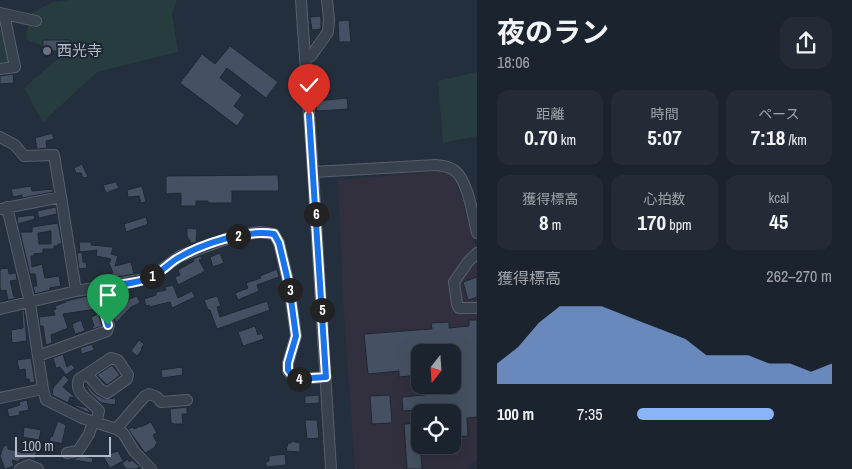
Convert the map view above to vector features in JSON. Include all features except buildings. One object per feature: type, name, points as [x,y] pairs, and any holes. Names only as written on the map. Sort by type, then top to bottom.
[{"type":"street","points":[[301,0],[314,172],[331,469]]},
{"type":"street","points":[[305,58],[311,56],[328,32],[328,0]]},
{"type":"street","points":[[0,68],[14,67],[2,14],[36,22]]},
{"type":"street","points":[[0,137],[15,145],[24,156],[54,155],[76,291]]},
{"type":"street","points":[[314,172],[447,166],[456,171],[463,179],[477,233]]},
{"type":"street","points":[[61,197],[4,208],[30,303],[46,400],[82,418],[123,433],[134,452],[151,469]]},
{"type":"street","points":[[0,309],[76,291],[145,279],[153,276],[180,256],[232,237],[260,232],[274,234],[279,243],[293,308],[296,336],[288,363],[288,370],[299,379],[326,377]]},
{"type":"street","points":[[475,257],[454,282],[456,304],[459,308],[477,308]]},
{"type":"street","points":[[38,356],[107,331],[108,325],[97,287]]},
{"type":"street","points":[[67,453],[78,451],[89,434],[99,411],[84,398],[77,386],[79,379],[87,374]]},
{"type":"street","points":[[0,398],[43,389]]},
{"type":"street","points":[[116,429],[145,396],[149,394],[157,397],[161,402],[187,400]]},
{"type":"street","points":[[20,469],[29,465],[38,469]]},
{"type":"shaded area","points":[[441,171],[453,176],[467,211],[475,244],[477,245],[477,459],[466,469],[355,469],[343,299],[338,180]]},
{"type":"green space","points":[[70,0],[177,0],[172,13],[178,52],[97,72],[43,122],[24,88],[62,55],[26,39],[29,14],[53,2]]},
{"type":"green space","points":[[0,30],[7,30],[12,65],[0,66]]},
{"type":"green space","points":[[477,72],[477,136],[443,143],[438,81]]},
{"type":"place","name":"西光寺","points":[[47,51]]},
{"type":"route","points":[[108,325],[97,287],[145,279],[153,276],[180,256],[232,237],[260,232],[274,234],[279,243],[289,285],[296,336],[288,363],[288,370],[299,379],[326,377],[309,115]]}]
